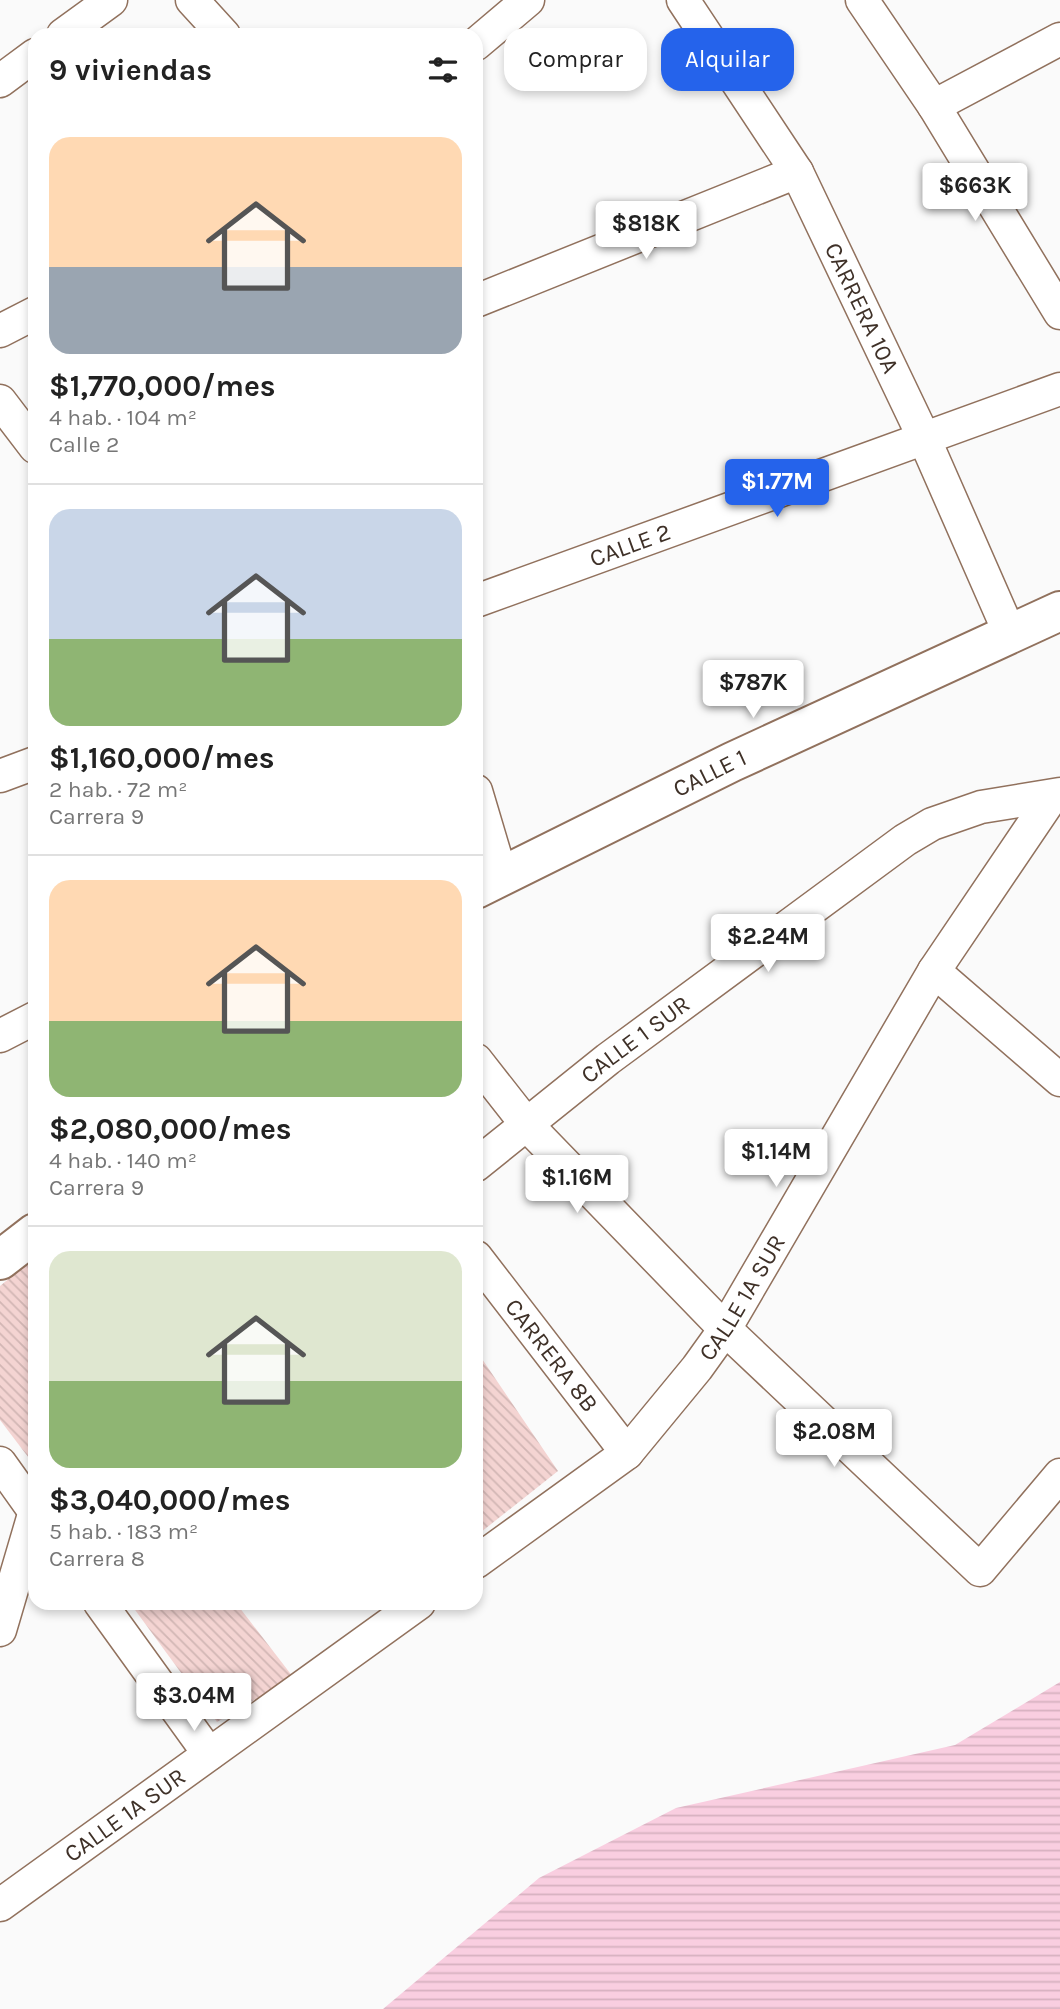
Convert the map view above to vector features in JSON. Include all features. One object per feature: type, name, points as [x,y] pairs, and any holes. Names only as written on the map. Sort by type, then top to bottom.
[{"type":"main road","name":"CALLE 1","points":[[489,882],[732,762],[1060,611]]},
{"type":"main road","points":[[0,1261],[28,1239]]},
{"type":"street","points":[[73,28],[111,0]]},
{"type":"street","points":[[192,0],[218,28]]},
{"type":"street","points":[[483,38],[528,0]]},
{"type":"street","name":"CARRERA 10A","points":[[683,0],[797,173],[924,438],[1010,634]]},
{"type":"street","points":[[862,0],[934,106],[1060,313]]},
{"type":"street","points":[[934,106],[1060,39]]},
{"type":"street","points":[[0,81],[28,60]]},
{"type":"street","points":[[483,298],[797,173]]},
{"type":"street","points":[[0,331],[28,317]]},
{"type":"street","name":"CALLE 2","points":[[483,598],[1060,389]]},
{"type":"street","points":[[0,401],[28,438]]},
{"type":"street","points":[[0,776],[28,766]]},
{"type":"street","name":"CALLE 1A SUR","points":[[483,1557],[627,1453],[697,1368],[725,1329],[934,971],[1056,796]]},
{"type":"street","name":"CALLE 1 SUR","points":[[483,1160],[608,1059],[905,840],[932,824],[981,807],[1056,796]]},
{"type":"street","points":[[483,840],[489,882]]},
{"type":"street","points":[[934,971],[1060,1080]]},
{"type":"street","points":[[0,1036],[28,1022]]},
{"type":"street","points":[[483,1069],[527,1125],[725,1329],[980,1570],[1060,1475]]},
{"type":"street","name":"CARRERA 8B","points":[[483,1267],[627,1453]]},
{"type":"street","points":[[0,1463],[28,1501]]},
{"type":"street","points":[[0,1630],[28,1535]]},
{"type":"street","points":[[105,1610],[209,1754]]},
{"type":"street","name":"CALLE 1A SUR","points":[[0,1905],[408,1610]]},
{"type":"shaded area","points":[[1060,1682],[1060,2009],[383,2009],[539,1878],[676,1808],[955,1745]]},
{"type":"building","points":[[28,1263],[28,1457],[0,1420],[0,1286]]},
{"type":"building","points":[[483,1360],[558,1471],[483,1530]]},
{"type":"building","points":[[135,1610],[241,1610],[293,1677],[217,1722]]}]
